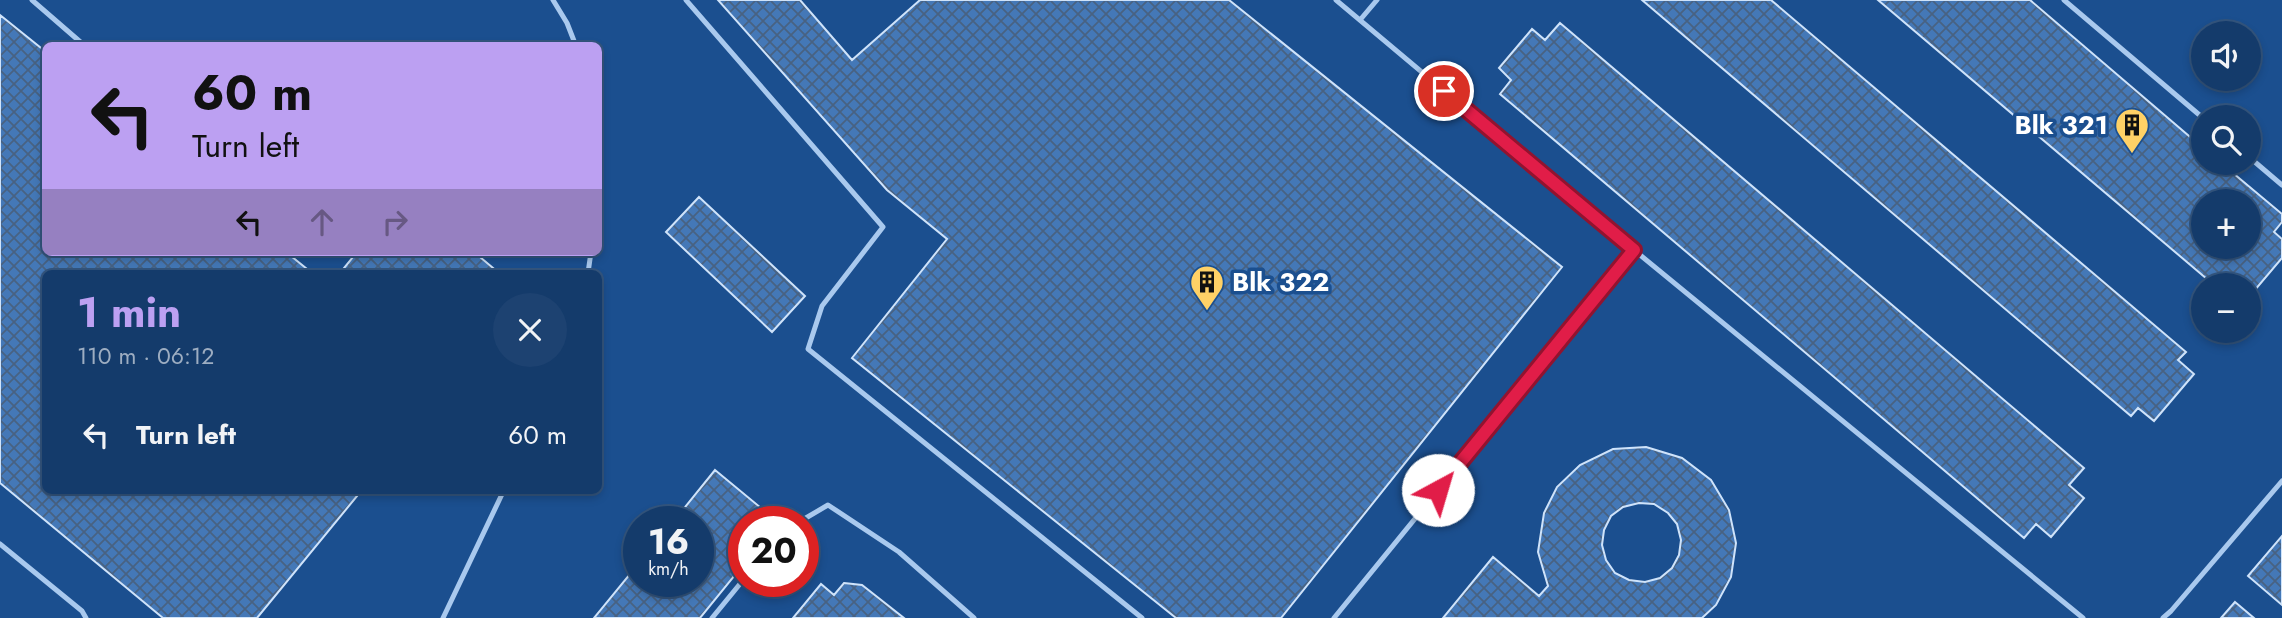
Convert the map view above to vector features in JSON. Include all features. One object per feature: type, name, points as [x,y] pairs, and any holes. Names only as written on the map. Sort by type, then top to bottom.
[{"type":"lane","points":[[32,0],[80,42]]},
{"type":"lane","points":[[553,0],[574,42]]},
{"type":"lane","points":[[686,0],[883,227],[822,306],[808,349],[1142,618]]},
{"type":"lane","points":[[1335,0],[1634,250],[2083,618]]},
{"type":"lane","points":[[1360,20],[1377,0]]},
{"type":"lane","points":[[2064,0],[2191,108]]},
{"type":"lane","points":[[2261,167],[2282,185]]},
{"type":"lane","points":[[1334,618],[1634,250]]},
{"type":"lane","points":[[2165,618],[2282,481]]},
{"type":"lane","points":[[443,618],[502,494]]},
{"type":"lane","points":[[819,510],[828,505],[900,552],[974,618]]},
{"type":"lane","points":[[0,544],[82,611],[86,618]]},
{"type":"lane","points":[[712,618],[729,597]]},
{"type":"building","name":"Blk 322","points":[[718,0],[800,0],[852,60],[920,0],[1229,0],[1562,267],[1281,618],[1176,618],[852,358],[947,239],[887,190]]},
{"type":"building","points":[[1642,0],[1771,0],[2186,352],[2178,360],[2194,374],[2154,421],[2138,408],[2131,416]]},
{"type":"building","name":"Blk 321","points":[[1878,0],[2030,0],[2191,138],[2191,175],[2235,175],[2252,189],[2191,189],[2191,259],[2261,259],[2261,196],[2282,214],[2282,222],[2274,232],[2282,239],[2282,258],[2261,283],[2261,273],[2200,273]]},
{"type":"building","points":[[0,15],[42,49],[42,256],[291,256],[308,270],[42,270],[42,494],[359,494],[257,618],[163,618],[0,483]]},
{"type":"building","points":[[1560,23],[2084,468],[2069,485],[2084,498],[2051,537],[2036,524],[2024,538],[1500,94],[1511,80],[1499,68],[1532,29],[1545,40]]},
{"type":"building","points":[[699,197],[805,296],[772,332],[666,232]]},
{"type":"building","points":[[354,256],[479,256],[495,270],[342,270]]},
{"type":"building","points":[[1646,447],[1682,458],[1711,480],[1729,510],[1736,543],[1731,577],[1716,605],[1702,618],[1443,618],[1493,557],[1539,596],[1548,586],[1538,552],[1544,513],[1557,487],[1580,465],[1613,449]],"holes":[[[1639,503],[1654,504],[1668,513],[1677,524],[1681,540],[1679,555],[1672,568],[1660,578],[1645,582],[1629,580],[1615,573],[1606,560],[1602,545],[1604,530],[1611,516],[1623,507]]]},
{"type":"building","points":[[715,470],[759,506],[728,506],[728,584],[700,618],[594,618],[623,583],[623,597],[714,597],[714,506],[686,506]]},
{"type":"building","points":[[2282,536],[2282,605],[2248,576]]},
{"type":"building","points":[[844,583],[862,585],[904,618],[793,618],[810,597],[819,597],[821,584],[834,595]]},
{"type":"building","points":[[2235,602],[2254,618],[2221,618]]},
{"type":"place","name":"Blk 321","points":[[2132,155]]},
{"type":"place","name":"Blk 322","points":[[1207,312]]},
{"type":"route","points":[[1438,490],[1634,250],[1444,91]]}]
